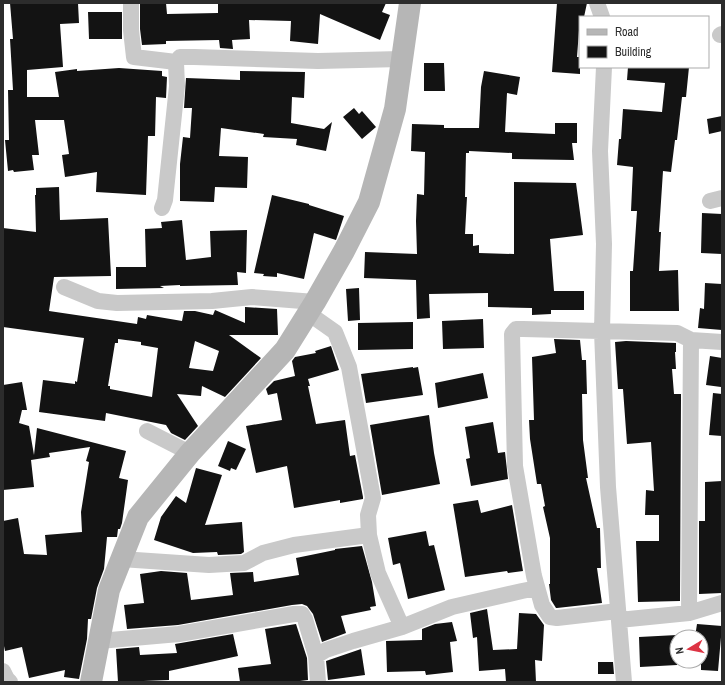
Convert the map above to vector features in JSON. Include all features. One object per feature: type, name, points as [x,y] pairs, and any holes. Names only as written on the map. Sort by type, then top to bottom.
[{"type":"street","points":[[131,3],[131,30],[134,57],[176,62]]},
{"type":"street","points":[[91,682],[109,590],[138,517],[190,453],[285,350],[344,251],[369,202],[395,109],[410,3]]},
{"type":"street","points":[[597,3],[602,16]]},
{"type":"street","points":[[162,208],[177,86],[176,62],[180,58],[194,57],[318,61],[402,59]]},
{"type":"street","points":[[604,68],[600,151],[604,244],[602,331],[608,487],[624,682]]},
{"type":"street","points":[[64,287],[98,301],[117,303],[212,300],[252,297],[311,307],[335,332],[349,367],[373,498],[368,515],[369,535],[378,573],[402,628]]},
{"type":"street","points":[[722,342],[691,340],[677,334],[602,331],[516,329],[512,334],[515,466],[537,588],[542,605],[550,617],[557,618],[689,613],[722,603]]},
{"type":"street","points":[[689,613],[691,340]]},
{"type":"street","points":[[147,431],[190,453]]},
{"type":"street","points":[[121,560],[210,565],[244,562],[263,553],[294,545],[369,535]]},
{"type":"street","points":[[316,656],[326,650],[353,641],[402,628],[452,607],[522,590],[537,588]]},
{"type":"street","points":[[99,641],[179,634],[294,614],[302,614],[305,619],[316,656],[318,682]]},
{"type":"street","points":[[3,671],[10,682]]},
{"type":"building","points":[[10,3],[78,3],[79,23],[60,24],[63,67],[27,70],[27,97],[59,97],[55,72],[77,69],[77,71],[119,68],[162,71],[162,76],[167,77],[166,98],[156,97],[155,136],[148,136],[146,195],[96,192],[97,172],[65,177],[62,155],[69,154],[64,120],[35,120],[39,155],[32,155],[34,170],[14,172],[13,170],[8,171],[5,140],[9,140],[8,90],[13,90],[10,39],[13,39]]},
{"type":"building","points":[[140,3],[166,3],[167,14],[218,13],[218,3],[386,3],[382,12],[390,15],[380,40],[320,14],[318,44],[290,41],[291,21],[249,20],[250,39],[232,40],[233,49],[220,48],[219,40],[166,41],[166,44],[142,45],[140,29]]},
{"type":"building","points":[[557,3],[587,3],[584,16],[579,16],[577,57],[579,57],[580,74],[552,72]]},
{"type":"building","points":[[88,12],[122,12],[122,39],[89,39]]},
{"type":"building","points":[[424,63],[444,63],[445,91],[424,91]]},
{"type":"building","points":[[628,68],[689,68],[686,97],[682,97],[677,140],[675,140],[671,172],[663,171],[659,232],[661,232],[659,271],[678,270],[679,311],[630,311],[630,271],[633,271],[637,211],[631,211],[633,167],[617,165],[619,139],[621,139],[623,109],[662,112],[665,83],[627,80]]},
{"type":"building","points":[[240,71],[305,72],[304,98],[292,97],[291,123],[324,129],[332,122],[326,151],[296,145],[297,139],[263,137],[264,134],[221,128],[219,156],[248,157],[247,188],[215,187],[214,202],[180,201],[180,164],[183,137],[190,138],[192,108],[184,108],[186,78],[240,80]]},
{"type":"building","points":[[484,71],[520,77],[517,95],[507,93],[505,132],[555,134],[555,123],[577,123],[577,143],[572,143],[574,160],[512,159],[512,153],[469,151],[469,153],[466,153],[465,197],[467,197],[465,234],[473,234],[473,246],[479,245],[479,253],[514,254],[514,182],[576,183],[583,235],[550,239],[554,291],[584,291],[584,310],[551,310],[551,314],[532,315],[532,308],[488,307],[488,293],[429,294],[430,318],[417,319],[416,280],[364,278],[365,252],[417,254],[417,194],[424,195],[425,152],[411,151],[412,124],[444,125],[444,128],[479,128],[481,87]]},
{"type":"building","points":[[354,108],[359,114],[362,111],[376,127],[362,139],[343,117]]},
{"type":"building","points":[[722,116],[722,131],[709,134],[707,119]]},
{"type":"building","points":[[59,187],[60,220],[108,218],[111,276],[54,277],[49,311],[137,324],[138,317],[146,319],[147,315],[182,321],[184,311],[195,311],[213,315],[215,310],[245,323],[245,307],[277,309],[278,335],[229,335],[261,358],[225,397],[202,386],[201,396],[177,394],[198,426],[185,440],[171,433],[166,425],[106,413],[105,421],[39,412],[43,380],[75,384],[75,381],[77,382],[84,338],[3,327],[3,228],[36,232],[36,188]],"holes":[[[118,339],[141,342],[141,345],[158,348],[152,397],[110,389],[110,386],[108,386],[115,343],[118,343]],[[195,341],[219,351],[213,371],[189,368]]]},
{"type":"building","points":[[272,195],[309,204],[344,216],[336,240],[314,233],[304,279],[277,273],[277,277],[263,276],[264,274],[254,273]]},
{"type":"building","points":[[702,213],[722,214],[722,254],[701,253]]},
{"type":"building","points":[[182,220],[186,260],[211,257],[210,231],[247,230],[246,273],[237,272],[238,285],[180,285],[160,286],[164,288],[116,289],[116,267],[146,267],[145,229],[162,228],[161,222]]},
{"type":"building","points":[[705,283],[722,284],[722,330],[698,328],[700,308],[704,309]]},
{"type":"building","points":[[359,288],[360,320],[348,321],[346,289]]},
{"type":"building","points":[[483,319],[484,348],[443,349],[442,321]]},
{"type":"building","points":[[413,322],[413,349],[358,350],[358,323]]},
{"type":"building","points":[[554,339],[580,340],[582,360],[586,360],[587,394],[582,394],[583,440],[588,478],[586,478],[597,528],[600,528],[601,568],[597,568],[602,603],[557,608],[551,600],[549,584],[550,538],[543,507],[545,506],[541,484],[537,484],[530,439],[529,420],[534,420],[532,357],[556,353]]},
{"type":"building","points":[[615,342],[676,343],[676,369],[672,369],[674,394],[681,394],[680,601],[638,602],[636,541],[659,541],[659,515],[645,515],[646,490],[654,491],[651,442],[627,444],[623,389],[618,389]]},
{"type":"building","points":[[331,346],[339,370],[308,379],[310,386],[308,386],[316,424],[345,420],[350,456],[355,455],[363,499],[340,503],[340,500],[294,508],[287,466],[256,473],[246,426],[282,420],[277,393],[268,395],[266,389],[274,381],[295,376],[292,361],[295,357],[316,353],[315,351]]},
{"type":"building","points":[[710,356],[722,358],[721,387],[706,385]]},
{"type":"building","points":[[418,367],[423,395],[366,403],[361,374]]},
{"type":"building","points":[[483,373],[488,398],[438,408],[435,383]]},
{"type":"building","points":[[22,382],[27,410],[22,410],[19,423],[29,426],[34,455],[37,428],[126,451],[119,478],[128,480],[122,523],[120,529],[118,529],[117,537],[107,537],[104,569],[97,588],[91,619],[88,619],[87,639],[79,679],[64,677],[65,670],[29,678],[22,647],[5,651],[3,641],[3,521],[18,518],[24,554],[47,555],[45,535],[82,532],[81,512],[89,462],[86,461],[90,447],[49,453],[50,457],[31,460],[34,487],[3,490],[3,385]]},
{"type":"building","points":[[713,393],[722,394],[722,436],[709,435]]},
{"type":"building","points":[[429,415],[440,484],[382,495],[370,425]]},
{"type":"building","points":[[493,422],[498,453],[505,452],[508,479],[471,486],[466,459],[470,458],[465,427]]},
{"type":"building","points":[[228,441],[246,449],[236,470],[231,468],[230,471],[218,466]]},
{"type":"building","points":[[196,468],[222,475],[205,525],[242,522],[244,552],[241,554],[218,555],[217,552],[193,553],[154,540],[161,517],[176,496],[186,503]]},
{"type":"building","points":[[722,481],[722,593],[699,594],[699,521],[705,521],[705,482]]},
{"type":"building","points":[[478,500],[481,513],[512,505],[523,571],[508,573],[507,571],[465,577],[453,504]]},
{"type":"building","points":[[426,531],[429,546],[434,545],[445,590],[408,599],[400,563],[393,565],[388,538]]},
{"type":"building","points":[[362,546],[372,582],[376,606],[370,607],[371,610],[341,616],[346,633],[322,642],[313,614],[307,606],[302,604],[178,625],[127,629],[124,605],[144,603],[140,574],[161,571],[187,573],[191,600],[233,595],[230,573],[253,572],[254,582],[299,575],[296,558],[335,549]]},
{"type":"building","points":[[487,609],[493,650],[517,649],[519,613],[536,614],[544,625],[542,661],[535,660],[536,682],[506,682],[505,669],[479,671],[477,637],[473,638],[470,613]]},
{"type":"building","points":[[452,622],[457,641],[450,642],[453,672],[426,675],[425,671],[387,672],[386,641],[422,640],[422,629],[435,624]]},
{"type":"building","points":[[296,624],[307,658],[308,680],[292,682],[240,682],[238,668],[271,664],[265,629]]},
{"type":"building","points":[[697,624],[722,626],[718,671],[701,670],[709,669],[709,629],[696,629]]},
{"type":"building","points":[[233,634],[238,656],[169,671],[169,680],[118,682],[116,649],[139,647],[140,655],[177,653],[175,644]]},
{"type":"building","points":[[669,635],[669,665],[640,667],[639,637]]},
{"type":"building","points":[[361,649],[365,675],[328,680],[326,661]]},
{"type":"building","points":[[598,662],[613,662],[614,674],[598,674]]}]
